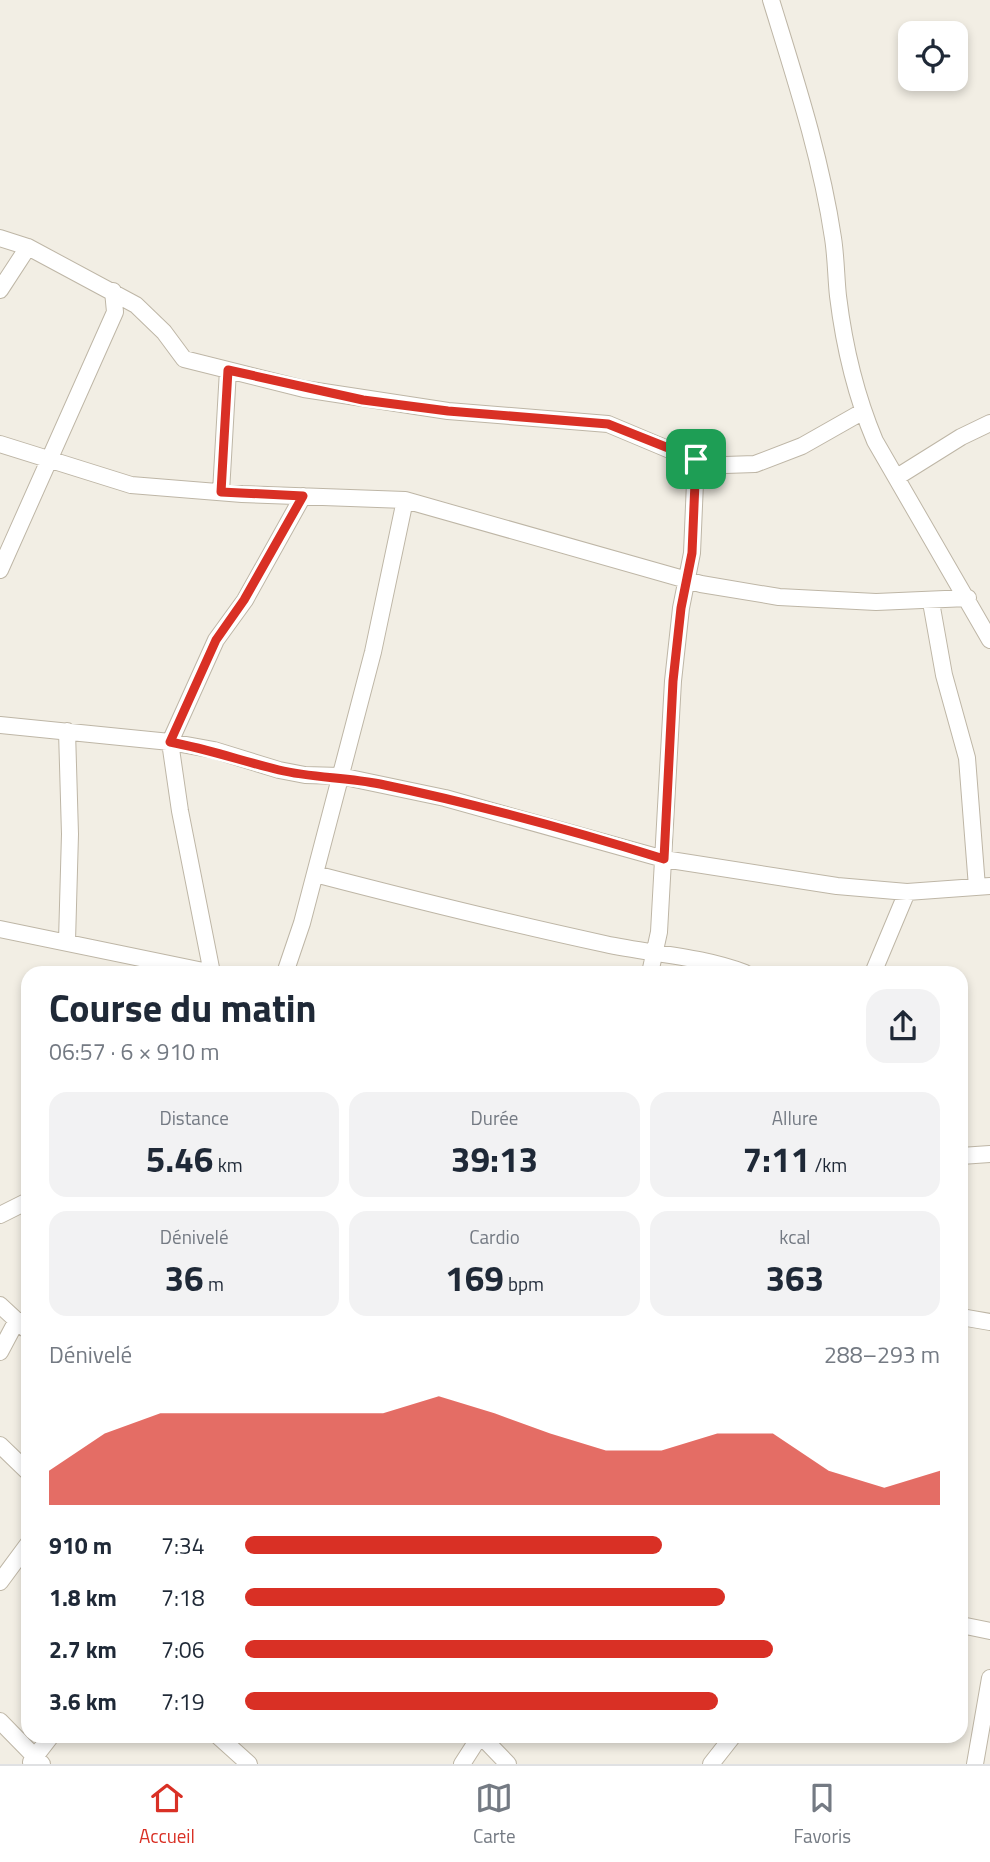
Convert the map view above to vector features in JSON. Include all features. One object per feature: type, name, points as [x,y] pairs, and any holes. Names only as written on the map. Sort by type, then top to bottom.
[{"type":"street","points":[[771,0],[821,178],[833,238],[842,319],[863,412],[875,441],[990,640]]},
{"type":"street","points":[[0,237],[28,247],[136,305],[164,332],[184,359],[363,400],[448,411],[608,424],[696,459],[725,465],[755,464],[802,446],[863,412]]},
{"type":"street","points":[[0,290],[28,247]]},
{"type":"street","points":[[0,570],[115,312],[113,291]]},
{"type":"street","points":[[221,492],[228,370]]},
{"type":"street","points":[[897,477],[961,437],[990,423]]},
{"type":"street","points":[[0,444],[50,462],[131,485],[221,492],[405,499],[687,580],[779,597],[876,603],[968,598]]},
{"type":"street","points":[[651,966],[664,859],[673,681],[692,553],[696,459]]},
{"type":"street","points":[[212,966],[180,811],[170,742],[216,640],[244,600],[303,496]]},
{"type":"street","points":[[287,966],[315,874],[373,652],[405,499]]},
{"type":"street","points":[[0,725],[170,742],[214,750],[292,773],[340,776],[445,798],[664,859],[837,886],[907,892],[983,887],[967,758],[943,675],[931,601]]},
{"type":"street","points":[[66,731],[70,834],[67,941]]},
{"type":"street","points":[[315,874],[654,954],[722,966]]},
{"type":"street","points":[[876,966],[907,892]]},
{"type":"street","points":[[0,929],[176,966]]},
{"type":"street","points":[[968,1156],[990,1154]]},
{"type":"street","points":[[0,1215],[21,1204]]},
{"type":"street","points":[[0,1305],[21,1325]]},
{"type":"street","points":[[968,1318],[990,1322]]},
{"type":"street","points":[[0,1352],[21,1327]]},
{"type":"street","points":[[0,1445],[21,1465]]},
{"type":"street","points":[[0,1582],[21,1554]]},
{"type":"street","points":[[968,1626],[990,1631]]},
{"type":"street","points":[[975,1764],[990,1678]]},
{"type":"street","points":[[0,1721],[36,1761],[47,1743]]},
{"type":"street","points":[[226,1743],[249,1764]]},
{"type":"street","points":[[461,1764],[476,1743]]},
{"type":"street","points":[[488,1743],[508,1764]]},
{"type":"street","points":[[712,1764],[728,1743]]},
{"type":"route","points":[[228,370],[363,400],[529,419],[608,424],[696,459],[692,553],[681,608],[673,681],[664,859],[578,832],[445,798],[340,776],[304,775],[279,770],[214,750],[170,742],[216,640],[244,600],[303,496],[221,492],[228,370]]}]
